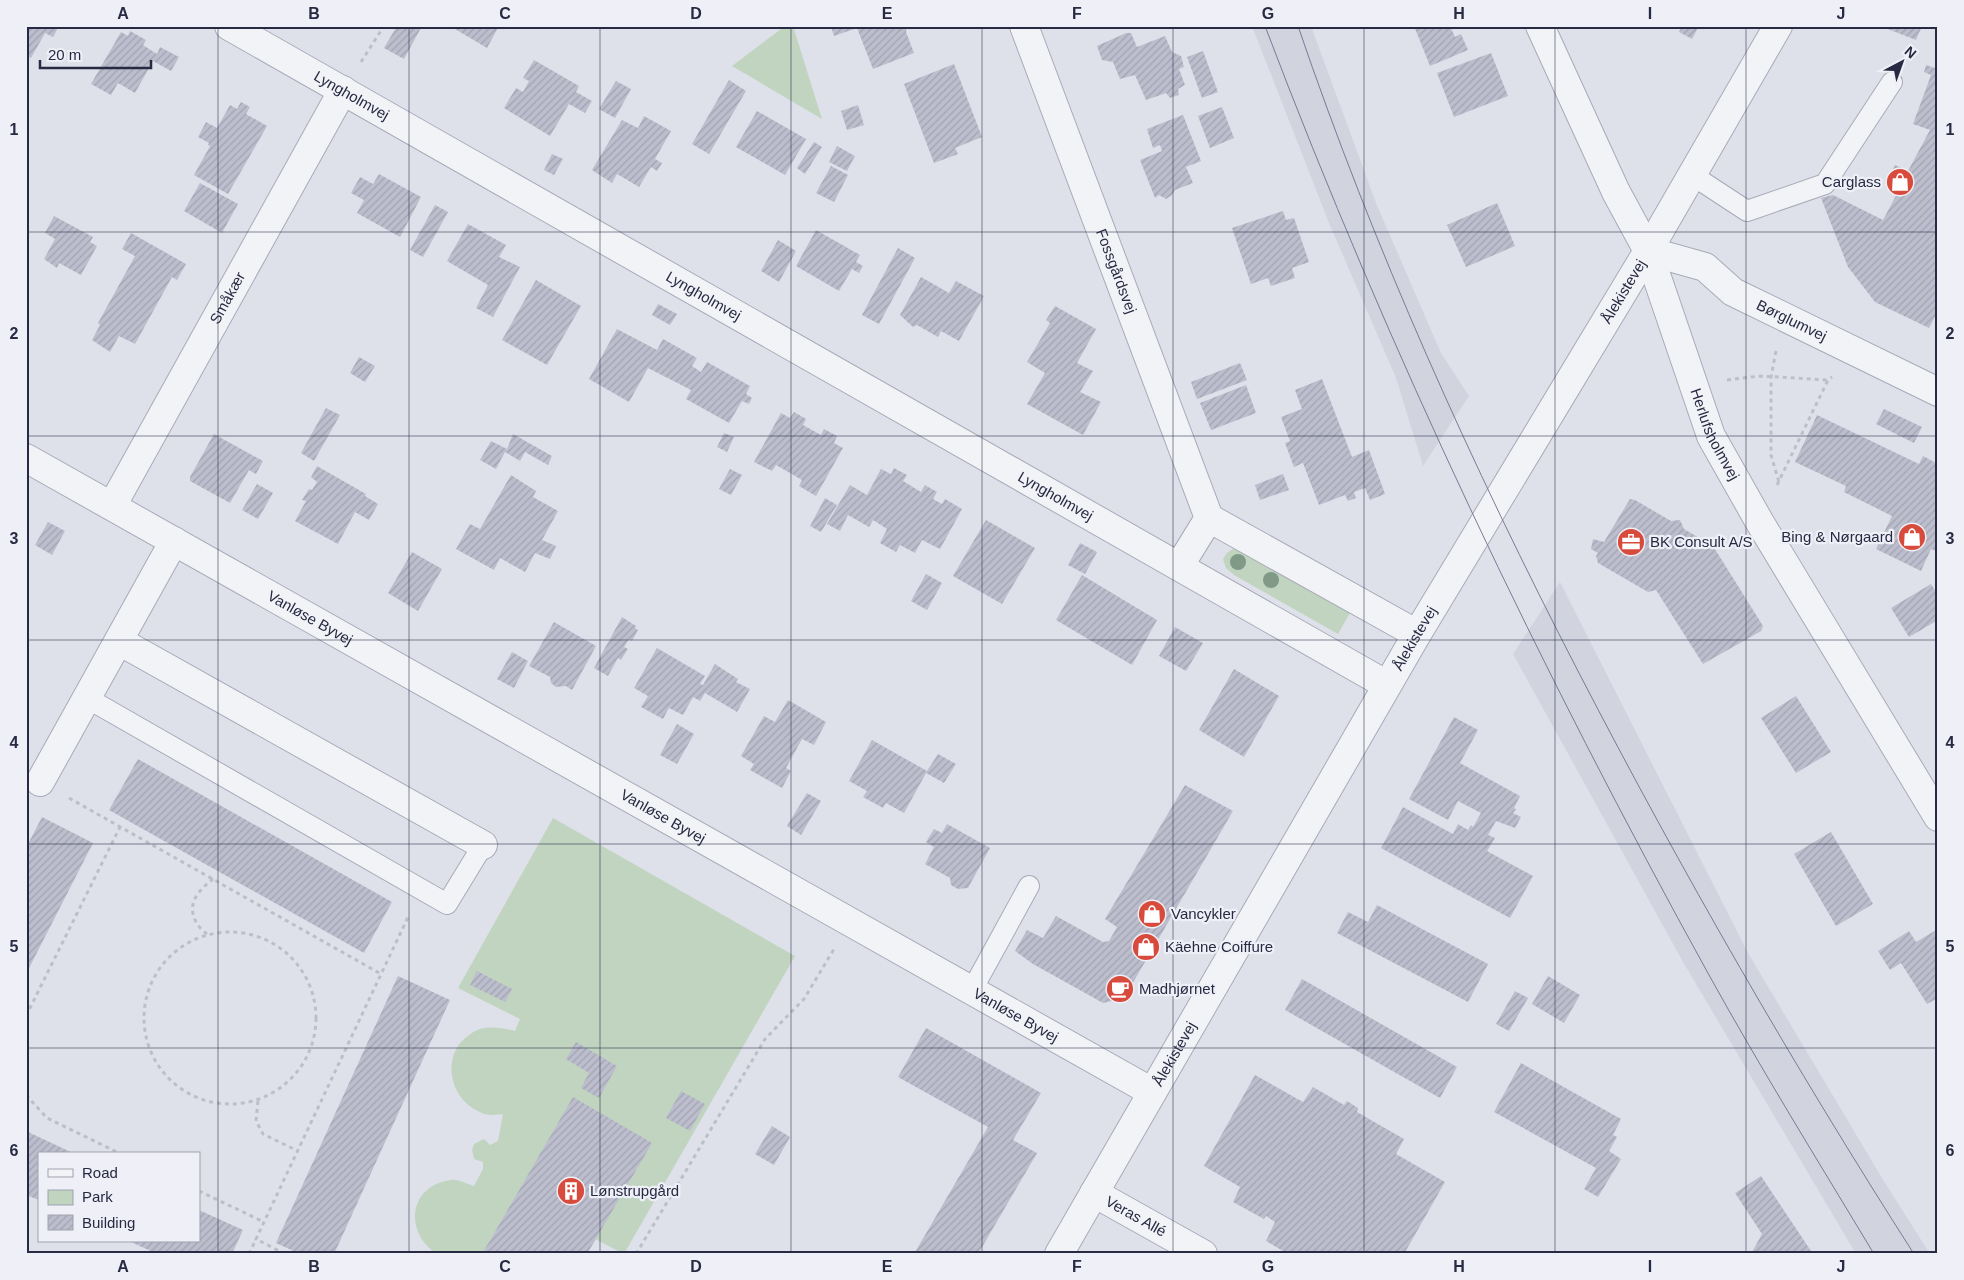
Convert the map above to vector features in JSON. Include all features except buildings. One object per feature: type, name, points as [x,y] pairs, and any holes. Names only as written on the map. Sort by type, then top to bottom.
[{"type":"street","name":"Lyngholmvej","points":[[229,26],[1180,565],[1387,685]]},
{"type":"street","name":"Fossgårdsvej","points":[[1024,26],[1209,518]]},
{"type":"street","name":"Herlufsholmvej","points":[[1540,26],[1616,192],[1648,251],[1711,436],[1759,521],[1938,818]]},
{"type":"street","name":"Ålekistevej","points":[[1059,1254],[1387,685],[1648,251],[1778,26]]},
{"type":"street","name":"Småkær","points":[[112,506],[342,90]]},
{"type":"street","name":"Børglumvej","points":[[1648,251],[1705,267],[1733,292],[1938,392]]},
{"type":"street","name":"Vanløse Byvej","points":[[26,458],[1152,1092]]},
{"type":"street","points":[[1180,565],[1209,518],[1417,634]]},
{"type":"street","points":[[40,782],[174,541]]},
{"type":"street","points":[[119,641],[483,845]]},
{"type":"street","name":"Veras Allé","points":[[1094,1193],[1203,1254]]},
{"type":"lane","points":[[1692,175],[1747,211],[1825,184],[1892,82]]},
{"type":"lane","points":[[87,698],[447,904],[483,845]]},
{"type":"lane","points":[[972,990],[1029,886]]},
{"type":"path","points":[[342,90],[384,26]]},
{"type":"path","points":[[1779,482],[1771,455],[1771,376],[1782,316]]},
{"type":"path","points":[[1695,390],[1731,378],[1771,376],[1828,380],[1866,358]]},
{"type":"path","points":[[1759,521],[1828,380]]},
{"type":"path","points":[[40,782],[381,974]]},
{"type":"path","points":[[26,1016],[120,827]]},
{"type":"path","points":[[207,934],[196,923],[192,906],[198,890],[213,879]]},
{"type":"path","points":[[249,1254],[422,890]]},
{"type":"path","points":[[636,1254],[765,1039],[804,999],[850,922]]},
{"type":"path","points":[[245,932],[280,947],[306,975],[317,1012],[312,1050],[290,1082],[258,1102],[218,1105],[181,1091],[154,1062],[143,1024],[149,985],[172,953],[207,934],[245,932]]},
{"type":"path","points":[[26,1095],[47,1118],[117,1152]]},
{"type":"path","points":[[258,1102],[256,1121],[263,1134],[298,1151]]},
{"type":"path","points":[[200,1191],[264,1222]]},
{"type":"path","points":[[256,1239],[284,1254]]},
{"type":"shaded area","points":[[1252,26],[1311,26],[1376,203],[1441,353],[1469,396],[1423,466],[1396,378],[1329,223]]},
{"type":"shaded area","points":[[1560,582],[1748,953],[1882,1178],[1930,1254],[1856,1254],[1683,962],[1513,654]]},
{"type":"green space","points":[[785,26],[793,26],[822,119],[732,66]]},
{"type":"green space","points":[[1234,548],[1243,550],[1351,611],[1338,634],[1234,575],[1226,568],[1223,559]]},
{"type":"green space","points":[[553,818],[795,956],[624,1254],[595,1239],[573,1098],[482,1254],[437,1254],[426,1245],[419,1234],[415,1222],[419,1200],[426,1191],[437,1184],[451,1180],[474,1186],[483,1169],[483,1162],[474,1159],[472,1150],[474,1144],[484,1139],[490,1145],[498,1141],[503,1114],[491,1115],[483,1113],[471,1107],[463,1100],[453,1082],[452,1061],[455,1051],[467,1036],[475,1031],[484,1028],[502,1028],[515,1031],[520,1019],[458,988]]},
{"type":"tram line","points":[[1265,26],[1313,148],[1415,389],[1527,626],[1646,860],[1709,975],[1769,1080],[1874,1254]]},
{"type":"tram line","points":[[1298,26],[1359,192],[1426,355],[1539,594],[1618,747],[1698,894],[1782,1040],[1914,1254]]},
{"type":"place","name":"Carglass","points":[[1900,182]]},
{"type":"place","name":"Bing & Nørgaard","points":[[1912,537]]},
{"type":"place","name":"BK Consult A/S","points":[[1631,542]]},
{"type":"place","name":"Vancykler","points":[[1152,914]]},
{"type":"place","name":"Käehne Coiffure","points":[[1146,947]]},
{"type":"place","name":"Madhjørnet","points":[[1120,989]]},
{"type":"place","name":"Lønstrupgård","points":[[571,1191]]}]
